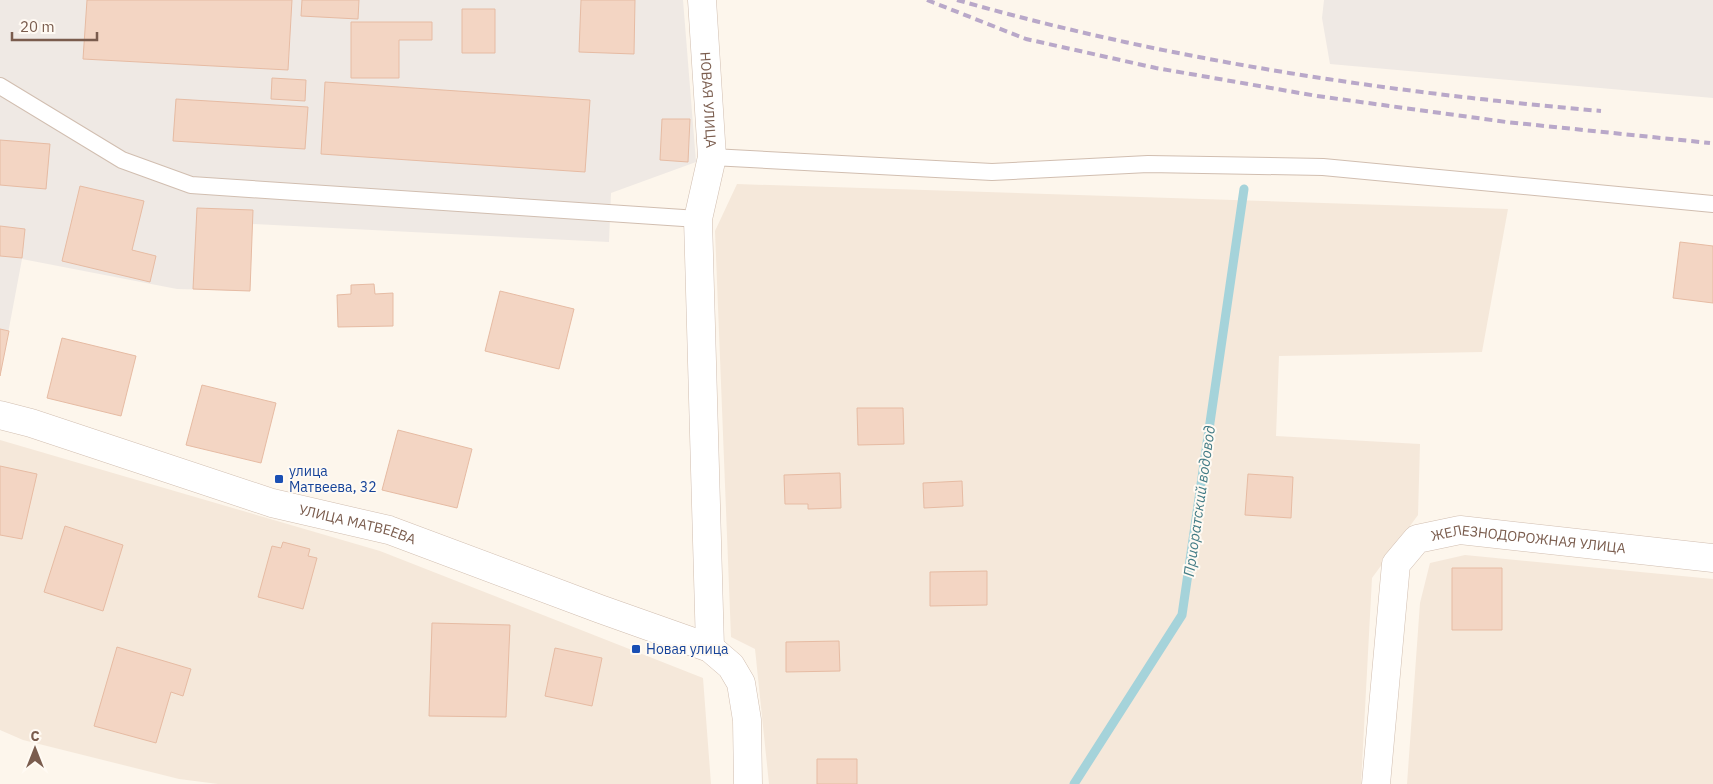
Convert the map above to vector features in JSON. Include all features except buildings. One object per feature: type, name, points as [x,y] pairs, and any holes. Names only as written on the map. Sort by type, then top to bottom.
[{"type":"street","name":"НОВАЯ УЛИЦА","points":[[702,0],[712,157],[698,220],[710,648]]},
{"type":"street","name":"УЛИЦА МАТВЕЕВА","points":[[0,414],[272,503],[389,530],[710,648]]},
{"type":"street","name":"ЖЕЛЕЗНОДОРОЖНАЯ УЛИЦА","points":[[1376,784],[1396,564],[1417,539],[1460,530],[1713,558]]},
{"type":"street","points":[[710,648],[731,666],[742,683],[747,720],[748,784]]},
{"type":"lane","points":[[0,86],[122,160],[191,185],[698,220]]},
{"type":"lane","points":[[712,157],[992,172],[1148,164],[1323,167],[1713,204]]},
{"type":"shaded area","points":[[0,0],[683,0],[696,162],[611,193],[609,242],[252,224],[250,291],[177,289],[22,259],[0,376]]},
{"type":"shaded area","points":[[1324,0],[1713,0],[1713,98],[1330,64],[1322,18]]},
{"type":"shaded area","points":[[737,184],[1508,209],[1482,352],[1279,356],[1276,436],[1420,444],[1418,515],[1372,578],[1361,784],[769,784],[755,649],[731,637],[715,231]]},
{"type":"shaded area","points":[[0,440],[380,551],[703,678],[711,784],[218,784],[179,779],[23,740],[0,730]]},
{"type":"shaded area","points":[[1465,555],[1713,579],[1713,784],[1407,784],[1420,603],[1430,563]]},
{"type":"waterway","name":"Приоратский водовод","points":[[1074,784],[1182,615],[1244,189]]},
{"type":"railway","points":[[927,0],[1026,39],[1156,68],[1317,96],[1506,122],[1710,143]]},
{"type":"railway","points":[[957,0],[1116,40],[1276,71],[1438,94],[1601,111]]},
{"type":"place","name":"улица Матвеева, 32","points":[[279,479]]},
{"type":"place","name":"Новая улица","points":[[636,649]]}]
